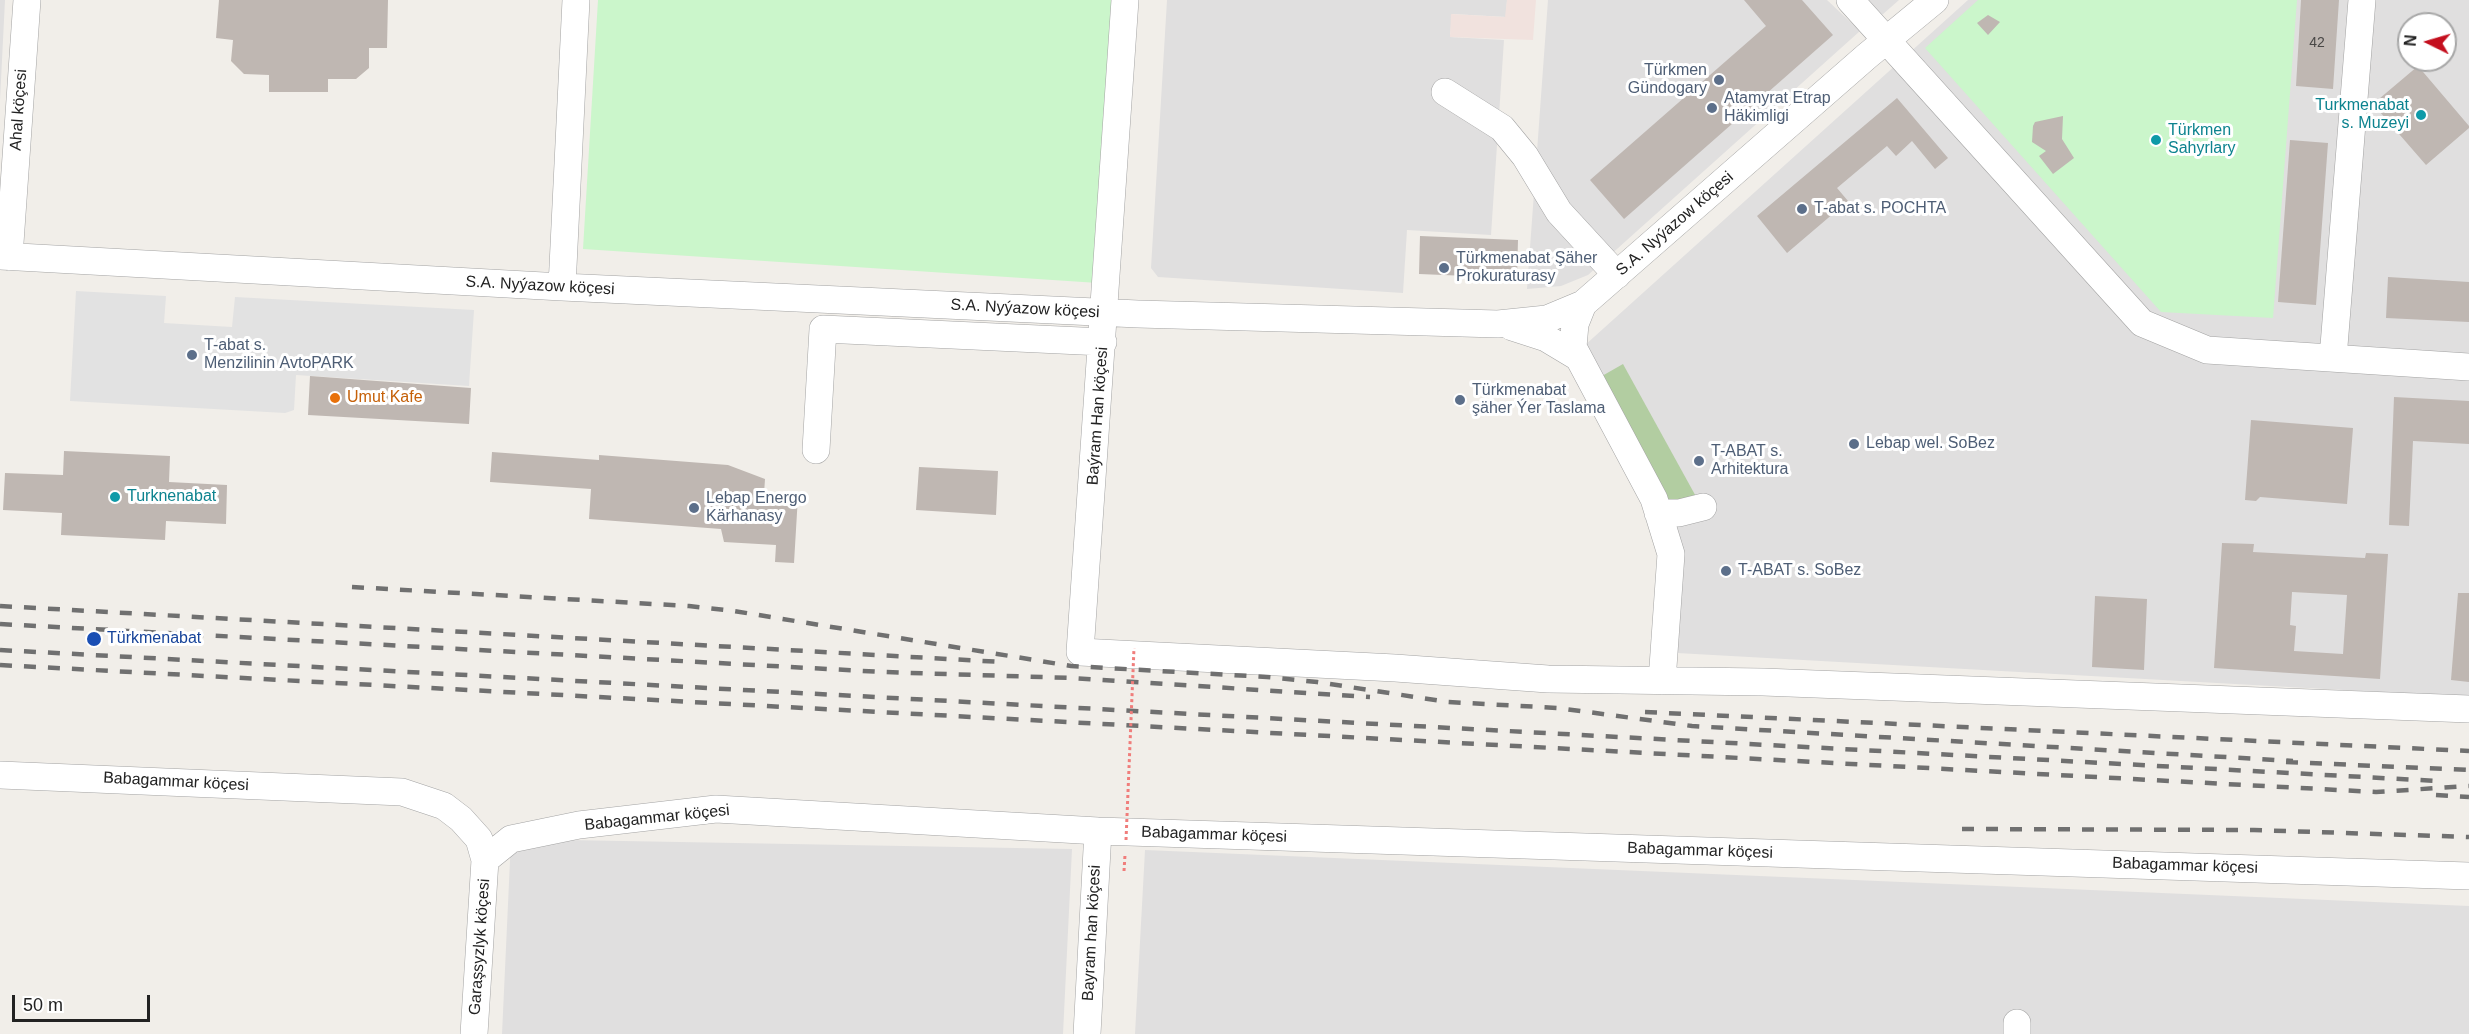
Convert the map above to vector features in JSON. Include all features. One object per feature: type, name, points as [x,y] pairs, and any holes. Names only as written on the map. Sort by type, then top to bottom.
[{"type":"street","name":"Ahal köçesi","points":[[4,256],[27,0]]},
{"type":"street","points":[[562,287],[576,0]]},
{"type":"street","name":"Baýram Han köçesi","points":[[1125,0],[1080,652],[1395,668],[1548,679],[1662,681]]},
{"type":"street","points":[[1850,0],[2142,322],[2207,350],[2469,367]]},
{"type":"street","name":"S.A. Nyýazow köçesi","points":[[4,256],[562,287],[1105,312],[1498,324],[1547,318],[1583,304],[1887,39],[1935,0]]},
{"type":"street","points":[[2333,358],[2362,0]]},
{"type":"street","points":[[1445,92],[1502,128],[1525,156],[1559,212],[1617,275]]},
{"type":"street","points":[[1583,304],[1573,333],[1573,347],[1576,356],[1654,499],[1671,554],[1662,681],[1763,682],[2469,709]]},
{"type":"street","points":[[1498,324],[1546,338],[1576,356]]},
{"type":"street","points":[[816,450],[823,329],[1103,342]]},
{"type":"street","points":[[1659,513],[1678,513],[1703,507]]},
{"type":"street","name":"Babagammar köçesi","points":[[0,775],[402,792],[444,806],[461,819],[479,839],[485,860],[511,839],[579,825],[716,809],[1098,831],[2469,876]]},
{"type":"street","name":"Bayram han köçesi","points":[[1087,1034],[1098,831]]},
{"type":"street","name":"Garaşsyzlyk köçesi","points":[[474,1034],[485,860]]},
{"type":"path","points":[[1125,840],[1134,648]]},
{"type":"shaded area","points":[[0,0],[5,0],[0,100]]},
{"type":"shaded area","points":[[1167,0],[1507,0],[1506,17],[1452,14],[1450,37],[1504,40],[1491,235],[1407,230],[1403,293],[1158,277],[1151,268]]},
{"type":"shaded area","points":[[1507,0],[1536,0],[1533,40],[1450,37],[1451,14],[1505,17]]},
{"type":"shaded area","points":[[1548,0],[1827,0],[1860,31],[1588,275],[1561,286],[1527,289]]},
{"type":"shaded area","points":[[1867,0],[1899,0],[1882,15]]},
{"type":"shaded area","points":[[1968,0],[2469,0],[2469,697],[1677,653],[1684,553],[1584,346]]},
{"type":"shaded area","name":"T-abat s. Menzilinin AvtoPARK","points":[[76,291],[166,296],[164,323],[232,327],[235,297],[474,310],[469,386],[296,375],[294,410],[285,413],[70,401]]},
{"type":"shaded area","points":[[511,839],[1072,849],[1063,1034],[502,1034]]},
{"type":"shaded area","points":[[1145,850],[2469,906],[2469,1034],[1135,1034]]},
{"type":"green space","points":[[598,0],[1116,0],[1098,283],[583,249]]},
{"type":"green space","points":[[1978,0],[2297,0],[2273,318],[2161,312],[1925,48]]},
{"type":"green space","points":[[1623,364],[1699,502],[1665,506],[1595,380]]},
{"type":"building","points":[[219,0],[388,0],[387,48],[369,48],[369,68],[356,79],[328,79],[328,92],[269,92],[269,75],[244,74],[231,61],[233,40],[216,38]]},
{"type":"building","name":"Atamyrat Etrap Häkimligi","points":[[1744,0],[1802,0],[1833,35],[1624,219],[1590,180],[1766,26]]},
{"type":"building","points":[[2301,0],[2339,0],[2333,89],[2296,86]]},
{"type":"building","points":[[1988,15],[2000,22],[1988,35],[1977,23]]},
{"type":"building","name":"Turkmenabat s. Muzeyi","points":[[2411,72],[2423,72],[2469,128],[2426,165],[2373,104]]},
{"type":"building","points":[[1897,98],[1948,158],[1935,169],[1912,141],[1896,156],[1887,146],[1837,188],[1848,201],[1787,253],[1757,216]]},
{"type":"building","points":[[2063,116],[2062,139],[2074,158],[2053,174],[2039,156],[2046,151],[2032,142],[2033,126],[2035,122]]},
{"type":"building","points":[[2290,140],[2328,143],[2316,305],[2278,302]]},
{"type":"building","points":[[1420,236],[1518,240],[1517,278],[1419,274]]},
{"type":"building","points":[[2388,277],[2469,282],[2469,322],[2386,318]]},
{"type":"building","points":[[310,376],[471,388],[469,424],[308,415]]},
{"type":"building","points":[[2394,397],[2469,401],[2469,444],[2413,441],[2409,526],[2389,525]]},
{"type":"building","points":[[2251,420],[2353,428],[2347,504],[2260,497],[2256,501],[2245,500]]},
{"type":"building","name":"Turknenabat","points":[[64,451],[170,456],[169,482],[227,485],[226,524],[166,521],[165,540],[61,535],[62,513],[3,510],[5,473],[63,475]]},
{"type":"building","name":"Lebap Energo Kärhanasy","points":[[492,452],[599,460],[599,455],[728,465],[765,479],[764,494],[798,496],[794,563],[775,562],[776,545],[724,542],[721,529],[589,519],[591,489],[490,482]]},
{"type":"building","points":[[919,467],[998,471],[996,515],[916,510]]},
{"type":"building","points":[[2222,543],[2254,544],[2253,552],[2365,558],[2366,553],[2388,554],[2380,679],[2214,668]],"holes":[[[2292,592],[2347,595],[2343,654],[2294,651],[2296,626],[2290,625]]]},
{"type":"building","points":[[2458,593],[2469,593],[2469,682],[2451,680]]},
{"type":"building","points":[[2095,596],[2147,599],[2144,670],[2092,667]]},
{"type":"railway","points":[[352,587],[689,606],[734,611],[1071,666],[1267,677],[1317,682],[1448,702],[1558,708],[1692,726],[2293,761]]},
{"type":"railway","points":[[0,606],[1002,662]]},
{"type":"railway","points":[[0,624],[883,672],[1071,678],[1370,697]]},
{"type":"railway","points":[[0,650],[2438,781]]},
{"type":"railway","points":[[0,665],[2376,792],[2469,786]]},
{"type":"railway","points":[[1645,712],[2469,751]]},
{"type":"railway","points":[[2286,762],[2469,770]]},
{"type":"railway","points":[[2436,795],[2469,797]]},
{"type":"railway","points":[[1962,829],[2254,830],[2469,837]]},
{"type":"place","name":"Türkmen Gündogary","points":[[1719,80]]},
{"type":"place","name":"Atamyrat Etrap Häkimligi","points":[[1712,108]]},
{"type":"place","name":"Turkmenabat s. Muzeyi","points":[[2421,115]]},
{"type":"place","name":"Türkmen Sahyrlary","points":[[2156,140]]},
{"type":"place","name":"T-abat s. POCHTA","points":[[1802,209]]},
{"type":"place","name":"Türkmenabat Şäher Prokuraturasy","points":[[1444,268]]},
{"type":"place","name":"T-abat s. Menzilinin AvtoPARK","points":[[192,355]]},
{"type":"place","name":"Umut Kafe","points":[[335,398]]},
{"type":"place","name":"Türkmenabat şäher Ýer Taslama","points":[[1460,400]]},
{"type":"place","name":"Lebap wel. SoBez","points":[[1854,444]]},
{"type":"place","name":"T-ABAT s. Arhitektura","points":[[1699,461]]},
{"type":"place","name":"Turknenabat","points":[[115,497]]},
{"type":"place","name":"Lebap Energo Kärhanasy","points":[[694,508]]},
{"type":"place","name":"T-ABAT s. SoBez","points":[[1726,571]]},
{"type":"place","name":"Türkmenabat","points":[[94,639]]}]
